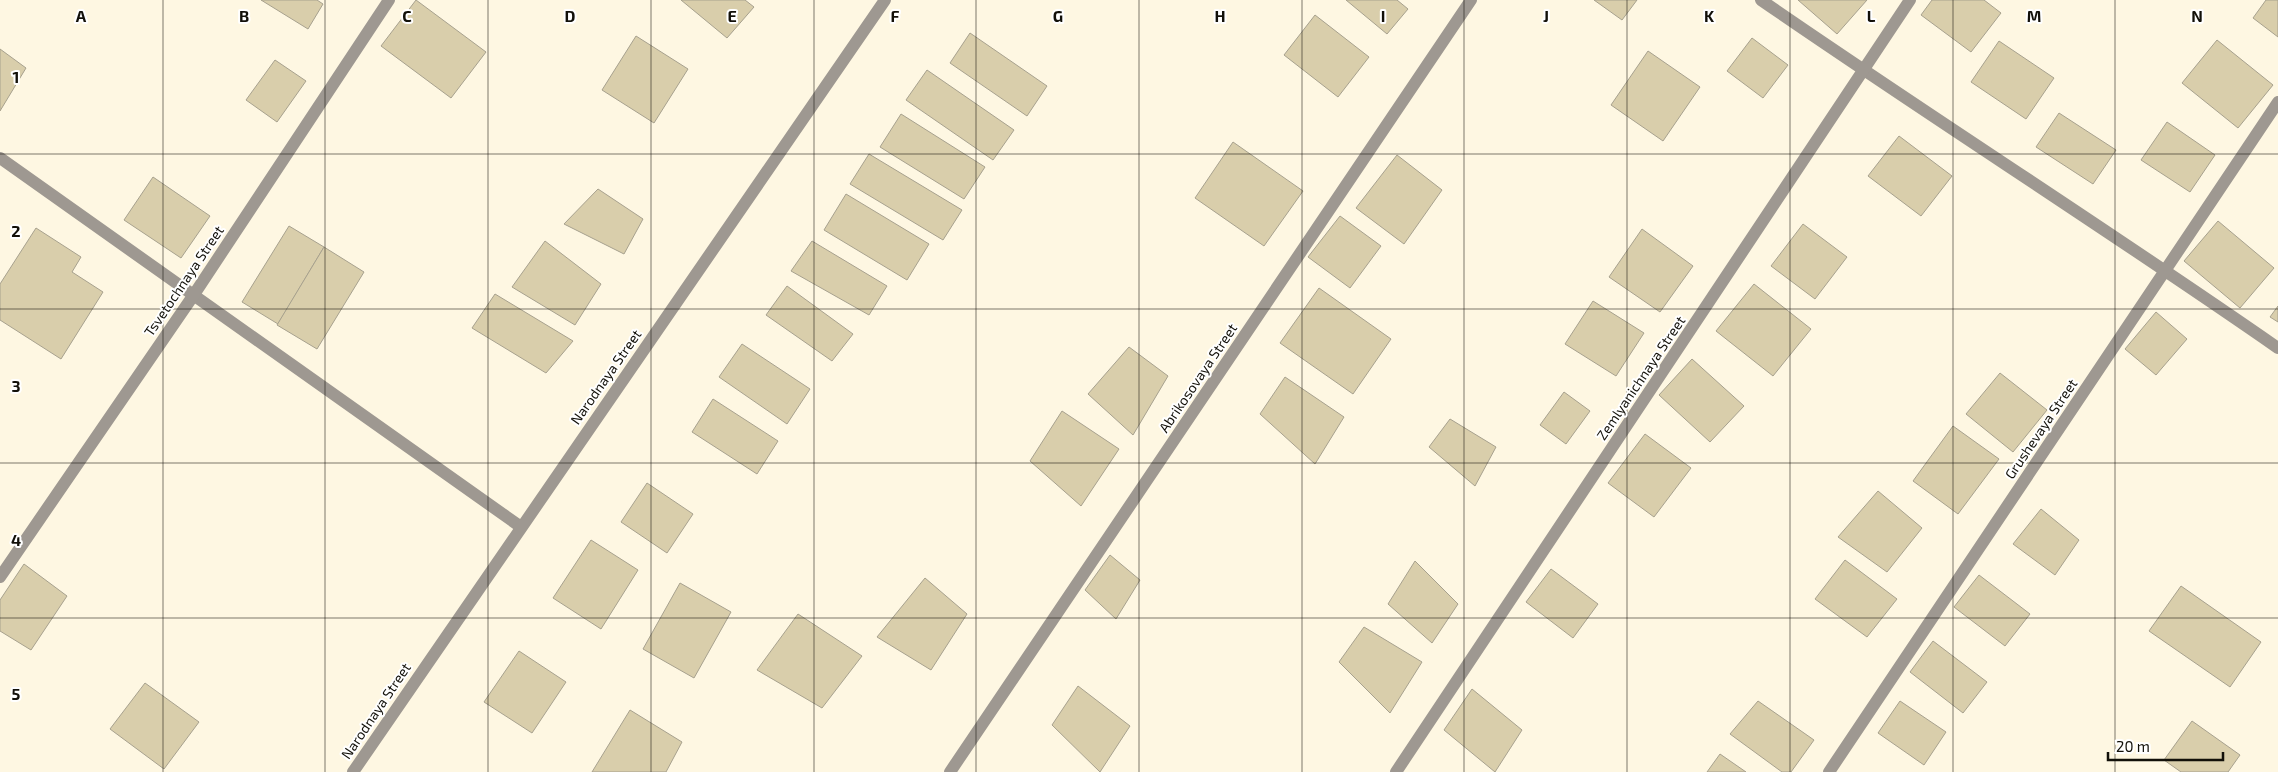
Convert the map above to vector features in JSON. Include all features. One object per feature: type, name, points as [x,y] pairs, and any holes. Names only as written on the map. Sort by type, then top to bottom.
[{"type":"street","name":"Tsvetochnaya Street","points":[[0,577],[193,296],[389,0]]},
{"type":"street","name":"Narodnaya Street","points":[[352,772],[885,0]]},
{"type":"street","name":"Abrikosovaya Street","points":[[950,772],[1471,0]]},
{"type":"street","points":[[1761,0],[1864,71],[2166,270],[2278,348]]},
{"type":"street","name":"Zemlyanichnaya Street","points":[[1396,772],[1910,0]]},
{"type":"street","name":"Grushevaya Street","points":[[1828,772],[2278,102]]},
{"type":"street","points":[[0,158],[521,527]]},
{"type":"building","points":[[261,0],[317,0],[323,4],[308,29]]},
{"type":"building","points":[[416,0],[486,52],[451,98],[381,46]]},
{"type":"building","points":[[681,0],[745,0],[754,7],[727,38]]},
{"type":"building","points":[[1346,0],[1397,0],[1408,9],[1387,34]]},
{"type":"building","points":[[1594,0],[1637,0],[1622,20]]},
{"type":"building","points":[[1798,0],[1867,0],[1837,34]]},
{"type":"building","points":[[1932,0],[1984,0],[2001,13],[1971,52],[1921,15]]},
{"type":"building","points":[[2266,0],[2278,0],[2278,37],[2253,18]]},
{"type":"building","points":[[1315,15],[1369,57],[1338,97],[1284,55]]},
{"type":"building","points":[[970,33],[1047,86],[1027,116],[950,63]]},
{"type":"building","points":[[636,36],[688,69],[654,123],[602,90]]},
{"type":"building","points":[[1752,38],[1788,65],[1763,98],[1727,71]]},
{"type":"building","points":[[2217,40],[2273,85],[2238,128],[2182,83]]},
{"type":"building","points":[[1999,41],[2054,78],[2026,119],[1971,82]]},
{"type":"building","points":[[0,49],[26,68],[0,111]]},
{"type":"building","points":[[1648,51],[1700,87],[1663,141],[1611,105]]},
{"type":"building","points":[[275,60],[306,81],[277,122],[246,100]]},
{"type":"building","points":[[927,70],[1014,130],[993,160],[906,100]]},
{"type":"building","points":[[2059,113],[2116,150],[2093,184],[2036,147]]},
{"type":"building","points":[[901,114],[985,167],[964,199],[880,147]]},
{"type":"building","points":[[2167,122],[2215,155],[2190,192],[2141,160]]},
{"type":"building","points":[[1899,136],[1952,176],[1921,216],[1868,176]]},
{"type":"building","points":[[1233,142],[1303,191],[1264,246],[1195,198]]},
{"type":"building","points":[[869,154],[962,210],[943,240],[850,184]]},
{"type":"building","points":[[1397,155],[1442,190],[1404,244],[1356,208]]},
{"type":"building","points":[[153,177],[210,216],[181,258],[124,220]]},
{"type":"building","points":[[598,189],[643,219],[624,254],[564,224]]},
{"type":"building","points":[[846,194],[929,244],[907,280],[824,230]]},
{"type":"building","points":[[1340,216],[1381,246],[1350,288],[1308,257]]},
{"type":"building","points":[[2218,221],[2274,268],[2240,308],[2184,261]]},
{"type":"building","points":[[1803,224],[1847,257],[1815,299],[1771,266]]},
{"type":"building","points":[[289,226],[324,247],[278,324],[242,302]]},
{"type":"building","points":[[36,228],[81,257],[72,272],[103,292],[61,359],[0,320],[0,284]]},
{"type":"building","points":[[1642,229],[1693,266],[1660,312],[1609,277]]},
{"type":"building","points":[[545,241],[601,284],[575,325],[512,287]]},
{"type":"building","points":[[812,241],[887,286],[869,315],[791,271]]},
{"type":"building","points":[[324,247],[364,272],[317,349],[277,325]]},
{"type":"building","points":[[1754,284],[1811,329],[1773,376],[1716,331]]},
{"type":"building","points":[[787,286],[853,334],[832,361],[766,315]]},
{"type":"building","points":[[1319,288],[1391,339],[1353,394],[1280,343]]},
{"type":"building","points":[[495,294],[573,341],[546,373],[472,328]]},
{"type":"building","points":[[1593,301],[1644,333],[1616,376],[1565,344]]},
{"type":"building","points":[[2278,306],[2278,322],[2270,317]]},
{"type":"building","points":[[2156,312],[2187,339],[2156,375],[2125,349]]},
{"type":"building","points":[[742,344],[810,389],[787,424],[719,377]]},
{"type":"building","points":[[1129,347],[1168,376],[1133,435],[1088,394]]},
{"type":"building","points":[[1692,359],[1744,406],[1710,442],[1659,395]]},
{"type":"building","points":[[2000,373],[2047,410],[2013,452],[1966,414]]},
{"type":"building","points":[[1285,377],[1344,417],[1315,464],[1260,414]]},
{"type":"building","points":[[1564,392],[1590,411],[1566,444],[1540,425]]},
{"type":"building","points":[[713,399],[778,441],[757,474],[692,432]]},
{"type":"building","points":[[1062,411],[1119,449],[1081,506],[1030,461]]},
{"type":"building","points":[[1450,419],[1496,447],[1475,486],[1429,447]]},
{"type":"building","points":[[1953,426],[1999,459],[1958,514],[1913,481]]},
{"type":"building","points":[[1645,434],[1691,468],[1654,517],[1608,483]]},
{"type":"building","points":[[647,483],[693,514],[667,553],[621,522]]},
{"type":"building","points":[[1878,491],[1922,528],[1887,572],[1838,537]]},
{"type":"building","points":[[2041,509],[2079,540],[2055,575],[2013,544]]},
{"type":"building","points":[[591,540],[638,570],[601,629],[553,598]]},
{"type":"building","points":[[1110,555],[1140,580],[1116,619],[1085,590]]},
{"type":"building","points":[[1845,560],[1897,599],[1867,637],[1815,599]]},
{"type":"building","points":[[1415,561],[1458,604],[1432,643],[1388,604]]},
{"type":"building","points":[[24,564],[67,596],[31,650],[0,631],[0,600]]},
{"type":"building","points":[[1551,569],[1598,604],[1573,638],[1526,602]]},
{"type":"building","points":[[1979,575],[2030,614],[2005,646],[1954,607]]},
{"type":"building","points":[[925,578],[967,614],[931,670],[877,637]]},
{"type":"building","points":[[680,583],[731,612],[694,678],[643,649]]},
{"type":"building","points":[[2181,586],[2261,642],[2230,687],[2149,631]]},
{"type":"building","points":[[798,614],[862,656],[822,708],[757,670]]},
{"type":"building","points":[[1364,627],[1422,662],[1390,713],[1339,662]]},
{"type":"building","points":[[1933,641],[1987,682],[1963,713],[1910,672]]},
{"type":"building","points":[[519,651],[566,682],[532,733],[484,702]]},
{"type":"building","points":[[145,683],[199,722],[164,769],[110,729]]},
{"type":"building","points":[[1078,686],[1130,726],[1100,772],[1052,725]]},
{"type":"building","points":[[1472,689],[1522,730],[1495,772],[1444,730]]},
{"type":"building","points":[[1758,701],[1814,740],[1791,772],[1782,772],[1730,734]]},
{"type":"building","points":[[1900,701],[1946,732],[1924,765],[1878,733]]},
{"type":"building","points":[[630,710],[682,742],[666,772],[592,772]]},
{"type":"building","points":[[2192,721],[2240,755],[2228,772],[2181,772],[2164,760]]},
{"type":"building","points":[[1720,754],[1746,772],[1707,772]]}]
